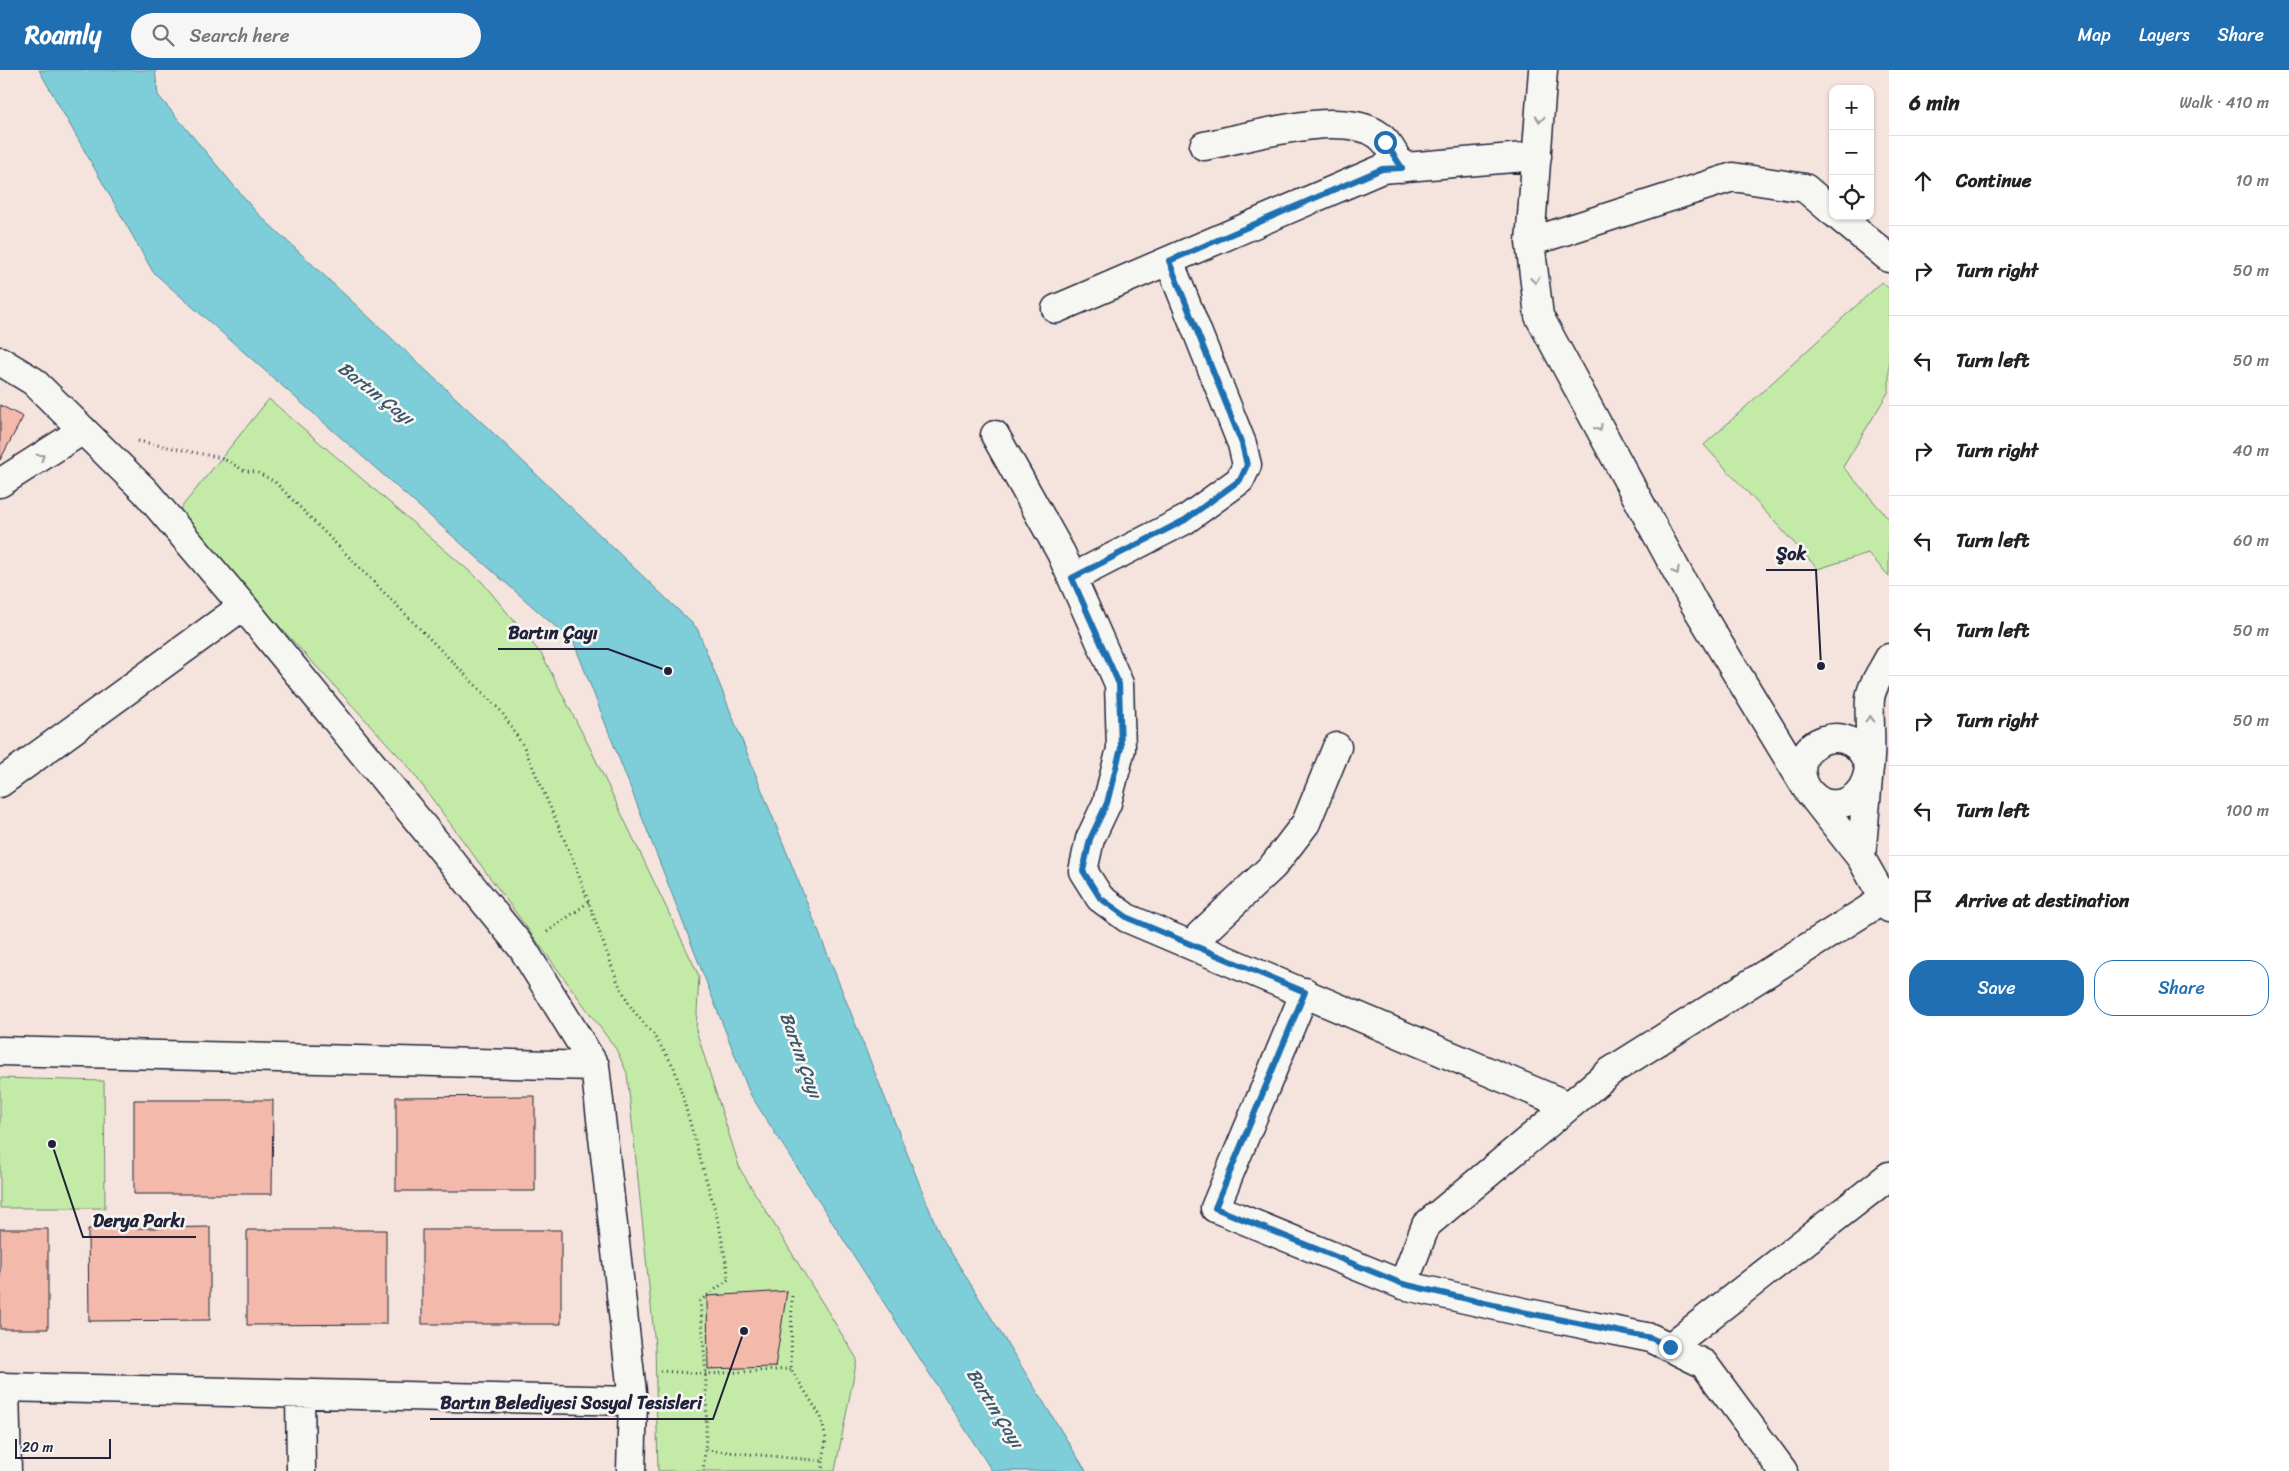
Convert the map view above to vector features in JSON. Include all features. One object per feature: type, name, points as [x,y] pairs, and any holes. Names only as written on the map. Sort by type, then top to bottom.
[{"type":"street","points":[[1403,1284],[1426,1226],[1611,1071],[1886,904],[1862,858],[1806,789],[1694,603],[1539,316],[1530,242],[1543,70]]},
{"type":"street","points":[[1204,146],[1314,124],[1353,125],[1377,134],[1392,150],[1402,168]]},
{"type":"street","points":[[1056,309],[1382,169],[1537,156]]},
{"type":"street","points":[[1530,242],[1733,177],[1805,188],[1829,209]]},
{"type":"street","points":[[1843,220],[1889,258]]},
{"type":"street","points":[[1072,578],[1185,520],[1240,480],[1247,465],[1242,444],[1169,261]]},
{"type":"street","points":[[0,361],[33,381],[145,491],[243,606],[522,949],[595,1066],[633,1401],[631,1471]]},
{"type":"street","points":[[0,483],[83,430]]},
{"type":"street","points":[[995,435],[1061,553],[1119,684],[1121,748],[1107,803],[1090,839],[1083,871],[1100,898],[1128,918],[1569,1106]]},
{"type":"street","points":[[0,783],[243,606]]},
{"type":"street","points":[[1862,858],[1869,767],[1870,697],[1889,658]]},
{"type":"street","points":[[1838,737],[1850,740],[1866,756],[1869,767],[1868,779],[1863,789],[1855,798],[1844,803],[1823,802],[1806,789],[1802,779],[1804,758],[1809,749],[1817,742],[1827,738],[1838,737]]},
{"type":"street","points":[[1195,946],[1200,935],[1273,866],[1306,823],[1338,747]]},
{"type":"street","points":[[1305,992],[1215,1208],[1403,1284],[1523,1312],[1651,1338],[1704,1364],[1783,1471]]},
{"type":"street","points":[[0,1051],[595,1066]]},
{"type":"street","points":[[1670,1347],[1889,1176]]},
{"type":"street","points":[[7,1471],[2,1387],[633,1401]]},
{"type":"street","points":[[300,1394],[301,1471]]},
{"type":"path","points":[[129,439],[222,458],[245,471],[257,472],[275,482],[501,711],[524,747],[574,862],[623,992],[632,1009],[653,1034],[674,1068],[719,1224],[729,1279],[700,1301],[706,1374],[706,1450],[703,1471]]},
{"type":"path","points":[[522,949],[589,902]]},
{"type":"path","points":[[792,1296],[791,1369],[821,1417],[826,1439],[822,1471]]},
{"type":"path","points":[[630,1371],[706,1374],[791,1369]]},
{"type":"path","points":[[706,1450],[824,1460]]},
{"type":"green space","points":[[1882,282],[1889,289],[1889,391],[1843,467],[1889,519],[1889,576],[1868,553],[1818,569],[1704,445]]},
{"type":"green space","points":[[269,399],[482,582],[542,655],[590,748],[699,976],[696,1030],[740,1169],[857,1359],[835,1471],[658,1471],[655,1345],[627,1073],[616,1049],[408,766],[176,514]]},
{"type":"green space","points":[[0,1078],[104,1081],[105,1208],[0,1208]]},
{"type":"water","points":[[39,70],[155,70],[158,95],[256,212],[489,429],[697,628],[939,1233],[1086,1471],[992,1471],[750,1094],[574,643],[153,272]]},
{"type":"building","points":[[0,405],[23,417],[0,460]]},
{"type":"building","points":[[535,1096],[535,1191],[396,1191],[396,1097]]},
{"type":"building","points":[[134,1100],[273,1100],[272,1194],[134,1194]]},
{"type":"building","points":[[210,1227],[210,1320],[89,1321],[88,1229]]},
{"type":"building","points":[[0,1229],[48,1229],[48,1329],[0,1329]]},
{"type":"building","points":[[247,1230],[386,1230],[386,1324],[247,1325]]},
{"type":"building","points":[[422,1230],[561,1230],[561,1324],[422,1324]]},
{"type":"building","points":[[787,1291],[775,1367],[708,1369],[707,1296]]},
{"type":"place","name":"Şok","points":[[1821,666]]},
{"type":"place","name":"Bartın Çayı","points":[[668,671]]},
{"type":"place","name":"Derya Parkı","points":[[52,1144]]},
{"type":"place","name":"Bartın Belediyesi Sosyal Tesisleri","points":[[744,1331]]},
{"type":"route","points":[[1385,142],[1402,168],[1382,169],[1169,261],[1242,444],[1247,465],[1240,480],[1222,495],[1185,520],[1072,578],[1119,684],[1121,748],[1107,803],[1090,839],[1083,871],[1100,898],[1128,918],[1305,992],[1215,1208],[1403,1284],[1523,1312],[1651,1338],[1670,1347]]}]
